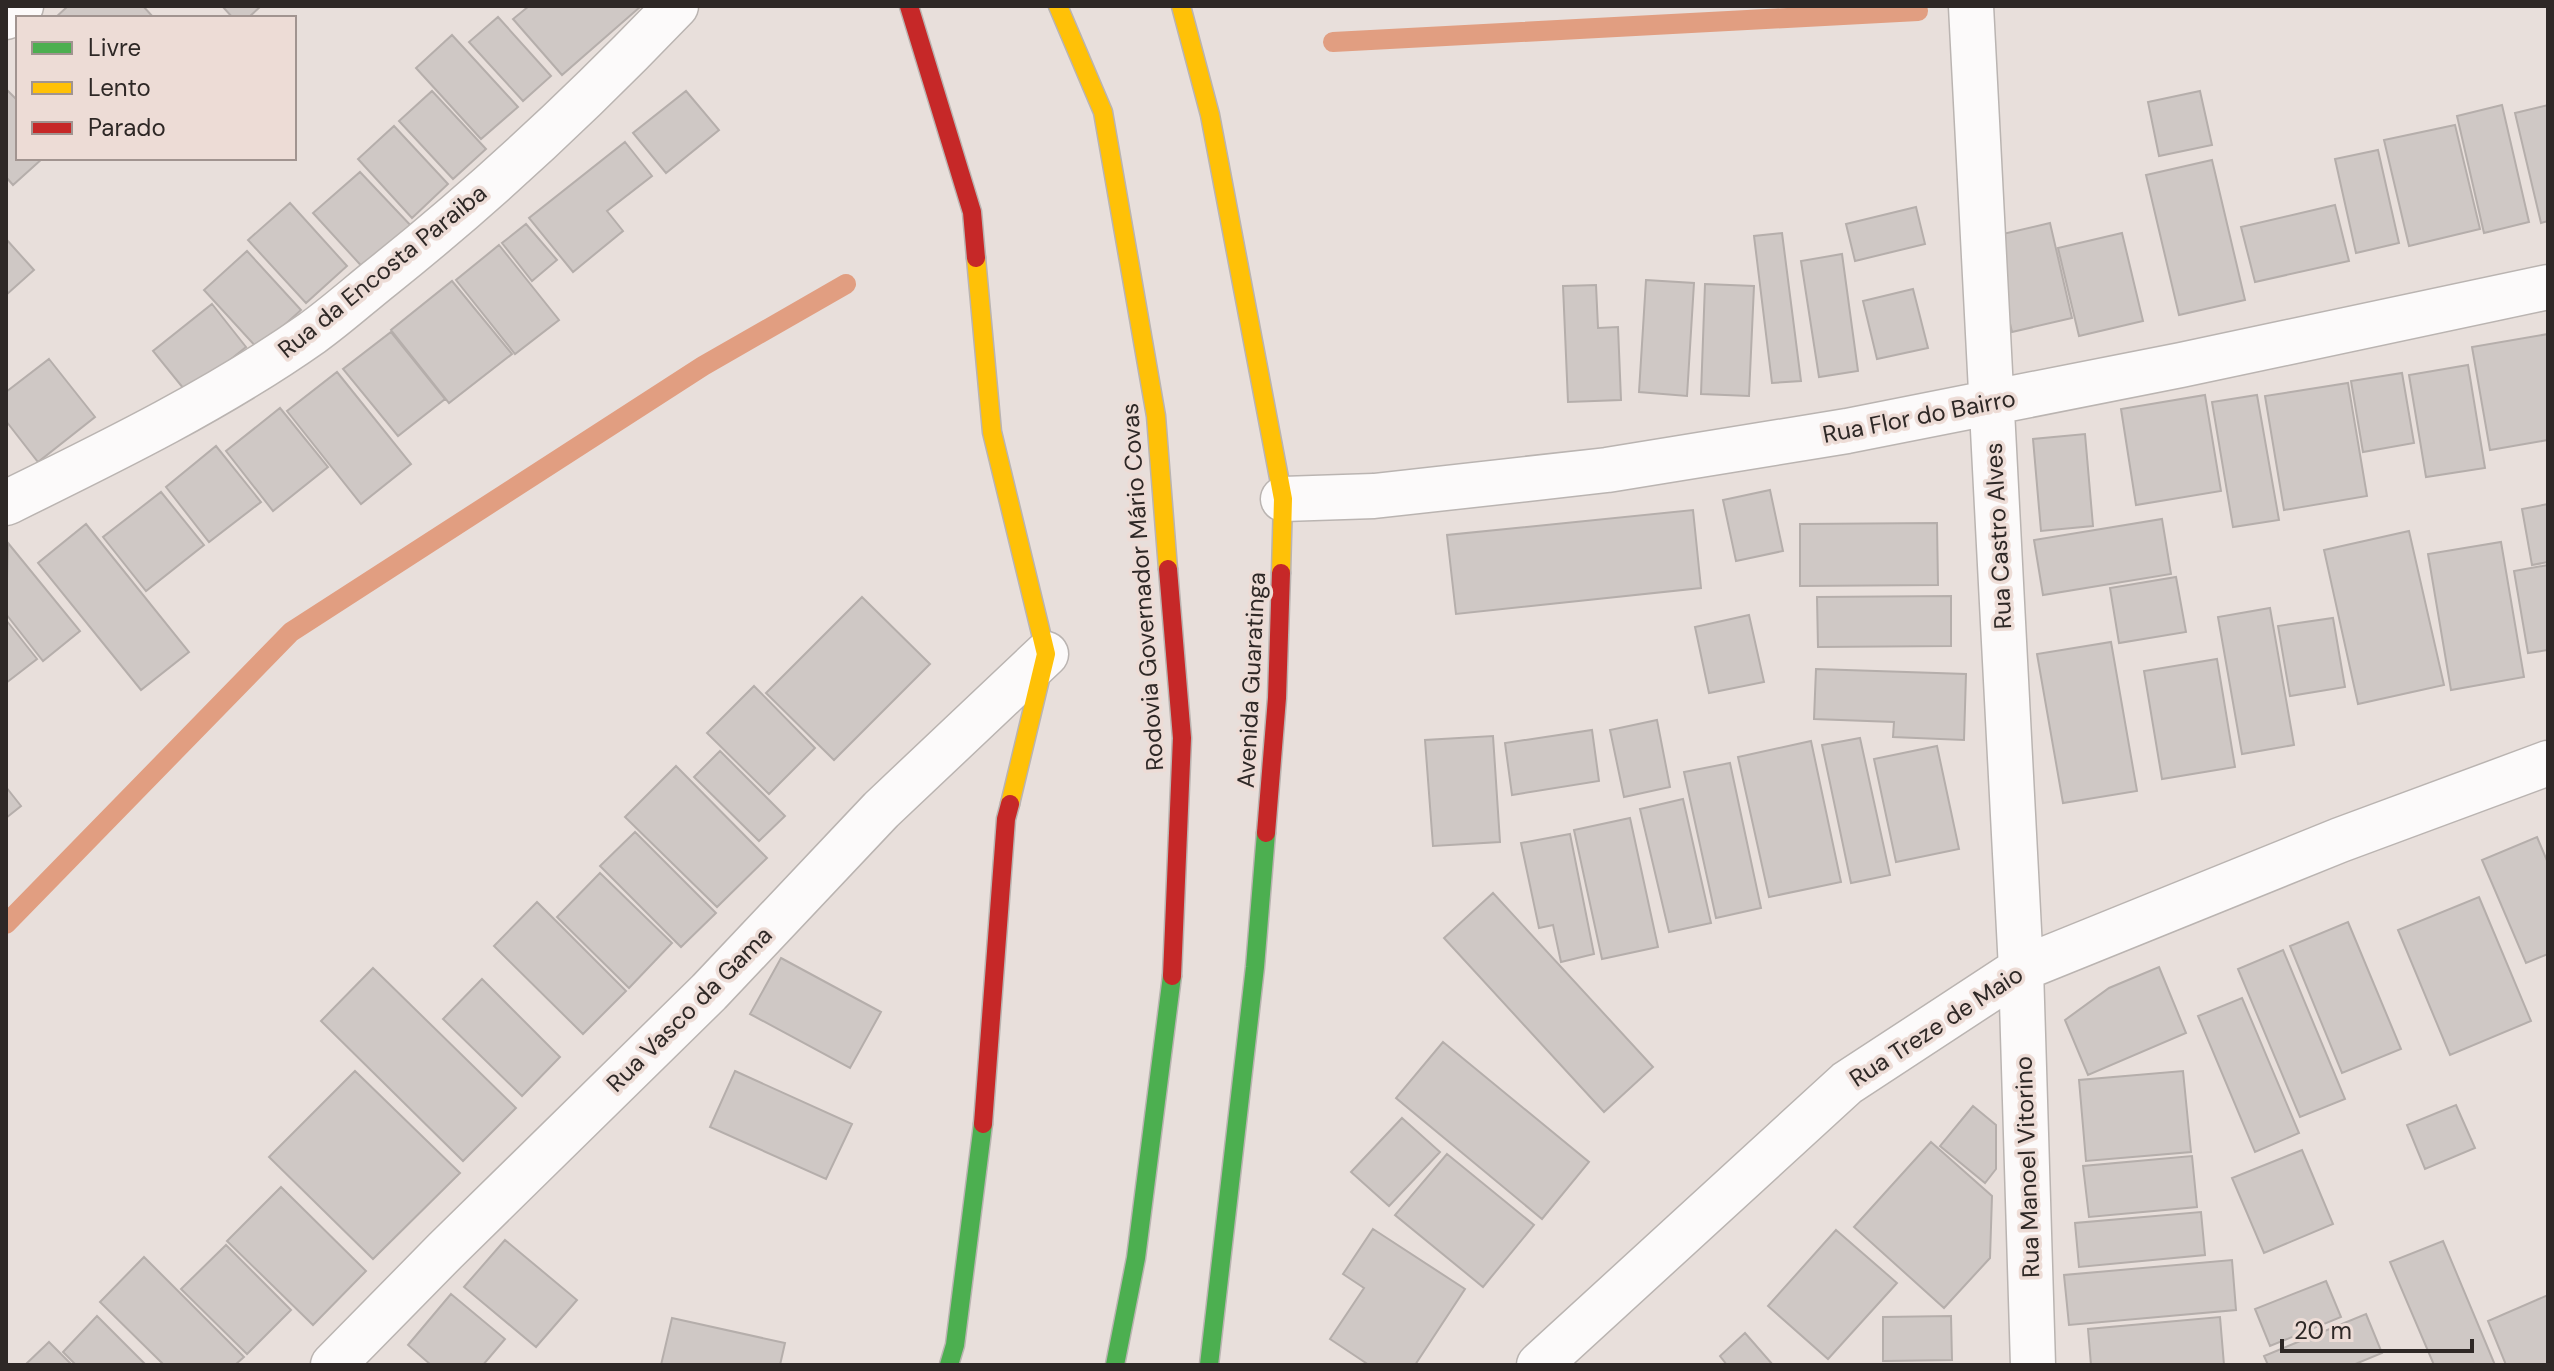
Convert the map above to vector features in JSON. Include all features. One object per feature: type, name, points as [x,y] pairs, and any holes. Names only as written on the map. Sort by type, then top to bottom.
[{"type":"main road","points":[[909,6],[972,212],[992,432],[1046,654],[1006,819],[986,1099],[955,1345],[949,1365]]},
{"type":"main road","name":"Rodovia Governador Mário Covas","points":[[1058,6],[1103,112],[1156,416],[1182,738],[1171,993],[1136,1258],[1115,1365]]},
{"type":"main road","name":"Avenida Guaratinga","points":[[1181,6],[1210,115],[1283,499],[1277,698],[1255,967],[1209,1365]]},
{"type":"main road","points":[[1084,21],[1103,112]]},
{"type":"street","points":[[6,17],[21,6]]},
{"type":"street","name":"Rua da Encosta Paraiba","points":[[6,503],[193,406],[313,332],[453,220],[597,88],[676,6]]},
{"type":"street","name":"Rua Castro Alves","points":[[1971,6],[2021,969]]},
{"type":"street","name":"Rua Flor do Bairro","points":[[1283,499],[1374,496],[1607,470],[1847,431],[2548,287]]},
{"type":"street","name":"Rua Vasco da Gama","points":[[333,1365],[709,992],[881,810],[1046,654]]},
{"type":"street","name":"Rua Treze de Maio","points":[[1539,1365],[1847,1083],[2021,969],[2340,840],[2548,763]]},
{"type":"street","name":"Rua Manoel Vitorino","points":[[2021,969],[2033,1365]]},
{"type":"building","points":[[68,6],[143,6],[152,16],[57,16]]},
{"type":"building","points":[[222,6],[261,6],[250,16],[231,16]]},
{"type":"building","points":[[529,6],[640,7],[562,75],[513,19]]},
{"type":"building","points":[[498,17],[551,76],[523,101],[469,42]]},
{"type":"building","points":[[452,35],[518,107],[481,139],[416,68]]},
{"type":"building","points":[[6,89],[16,99],[16,160],[41,160],[13,185],[6,177]]},
{"type":"building","points":[[432,91],[486,149],[453,179],[399,121]]},
{"type":"building","points":[[686,91],[719,130],[666,173],[633,133]]},
{"type":"building","points":[[2200,91],[2212,145],[2159,156],[2148,102]]},
{"type":"building","points":[[2502,105],[2529,222],[2484,233],[2457,116]]},
{"type":"building","points":[[2548,105],[2548,221],[2541,223],[2515,113]]},
{"type":"building","points":[[2455,125],[2480,229],[2409,246],[2384,140]]},
{"type":"building","points":[[394,126],[448,184],[412,218],[358,159]]},
{"type":"building","points":[[625,142],[652,176],[607,211],[623,231],[573,272],[529,218]]},
{"type":"building","points":[[2378,150],[2399,243],[2356,253],[2335,159]]},
{"type":"building","points":[[2212,160],[2245,300],[2179,315],[2146,175]]},
{"type":"building","points":[[360,172],[414,229],[367,272],[313,213]]},
{"type":"building","points":[[290,203],[347,266],[306,303],[248,240]]},
{"type":"building","points":[[2335,205],[2349,261],[2255,282],[2241,227]]},
{"type":"building","points":[[1916,207],[1925,244],[1855,261],[1846,224]]},
{"type":"building","points":[[2050,223],[2072,318],[2012,332],[1990,237]]},
{"type":"building","points":[[526,224],[557,260],[532,281],[502,243]]},
{"type":"building","points":[[1782,233],[1801,381],[1772,383],[1754,236]]},
{"type":"building","points":[[2122,233],[2143,321],[2079,336],[2058,248]]},
{"type":"building","points":[[6,239],[34,270],[6,295]]},
{"type":"building","points":[[499,245],[559,320],[515,354],[456,280]]},
{"type":"building","points":[[247,251],[301,310],[258,349],[204,290]]},
{"type":"building","points":[[1842,254],[1858,371],[1819,377],[1801,261]]},
{"type":"building","points":[[1646,280],[1694,283],[1687,396],[1639,392]]},
{"type":"building","points":[[452,281],[512,354],[449,403],[391,330]]},
{"type":"building","points":[[1705,284],[1754,286],[1749,396],[1701,394]]},
{"type":"building","points":[[1596,285],[1598,328],[1618,327],[1621,400],[1568,402],[1563,286]]},
{"type":"building","points":[[1913,289],[1928,348],[1877,359],[1863,301]]},
{"type":"building","points":[[212,304],[246,347],[188,394],[153,351]]},
{"type":"building","points":[[391,332],[445,399],[398,436],[343,369]]},
{"type":"building","points":[[2548,334],[2548,440],[2490,450],[2472,347]]},
{"type":"building","points":[[49,359],[95,417],[38,462],[6,421],[6,392]]},
{"type":"building","points":[[2468,365],[2485,468],[2426,477],[2409,375]]},
{"type":"building","points":[[337,372],[411,464],[361,504],[287,411]]},
{"type":"building","points":[[2402,373],[2414,443],[2363,452],[2351,381]]},
{"type":"building","points":[[2348,383],[2367,496],[2284,510],[2265,396]]},
{"type":"building","points":[[2205,395],[2221,491],[2136,505],[2121,409]]},
{"type":"building","points":[[2257,395],[2279,520],[2233,527],[2212,402]]},
{"type":"building","points":[[280,408],[328,467],[273,511],[226,451]]},
{"type":"building","points":[[2085,434],[2093,526],[2041,531],[2033,439]]},
{"type":"building","points":[[216,446],[261,502],[209,542],[166,487]]},
{"type":"building","points":[[1770,490],[1783,551],[1736,561],[1723,500]]},
{"type":"building","points":[[161,492],[204,545],[146,591],[103,537]]},
{"type":"building","points":[[2548,504],[2548,562],[2532,565],[2522,509]]},
{"type":"building","points":[[1693,510],[1701,588],[1456,614],[1447,535]]},
{"type":"building","points":[[2162,519],[2171,574],[2043,595],[2034,540]]},
{"type":"building","points":[[1937,523],[1938,585],[1800,586],[1800,524]]},
{"type":"building","points":[[86,524],[189,652],[141,690],[38,563]]},
{"type":"building","points":[[2409,531],[2444,685],[2358,704],[2324,550]]},
{"type":"building","points":[[2501,542],[2524,677],[2451,690],[2428,554]]},
{"type":"building","points":[[8,543],[80,631],[43,661],[6,614]]},
{"type":"building","points":[[2548,565],[2548,650],[2528,653],[2514,571]]},
{"type":"building","points":[[2176,577],[2186,632],[2119,643],[2110,588]]},
{"type":"building","points":[[1951,596],[1951,646],[1818,647],[1817,597]]},
{"type":"building","points":[[862,597],[930,664],[834,760],[766,693]]},
{"type":"building","points":[[2270,608],[2294,745],[2242,754],[2218,617]]},
{"type":"building","points":[[1749,615],[1764,682],[1709,693],[1695,627]]},
{"type":"building","points":[[2333,618],[2345,687],[2290,696],[2278,626]]},
{"type":"building","points":[[6,620],[37,659],[6,683]]},
{"type":"building","points":[[2111,642],[2137,791],[2063,803],[2037,654]]},
{"type":"building","points":[[2217,659],[2235,767],[2162,779],[2144,671]]},
{"type":"building","points":[[1816,669],[1966,674],[1964,740],[1893,737],[1894,722],[1814,719]]},
{"type":"building","points":[[754,686],[815,748],[769,794],[707,733]]},
{"type":"building","points":[[1657,720],[1670,787],[1624,797],[1610,730]]},
{"type":"building","points":[[1592,730],[1599,781],[1512,795],[1505,743]]},
{"type":"building","points":[[1493,736],[1500,842],[1433,846],[1425,740]]},
{"type":"building","points":[[1860,738],[1890,875],[1851,883],[1822,745]]},
{"type":"building","points":[[1811,741],[1841,882],[1769,897],[1738,757]]},
{"type":"building","points":[[1937,746],[1959,849],[1896,862],[1874,759]]},
{"type":"building","points":[[720,751],[785,816],[759,841],[694,777]]},
{"type":"building","points":[[1730,763],[1761,908],[1716,918],[1684,772]]},
{"type":"building","points":[[676,766],[767,858],[717,907],[625,817]]},
{"type":"building","points":[[6,787],[21,806],[6,818]]},
{"type":"building","points":[[1683,799],[1711,923],[1669,932],[1640,809]]},
{"type":"building","points":[[1630,818],[1658,947],[1602,959],[1574,830]]},
{"type":"building","points":[[635,832],[716,913],[681,947],[600,866]]},
{"type":"building","points":[[1570,834],[1594,954],[1561,962],[1553,925],[1539,928],[1521,843]]},
{"type":"building","points":[[2537,837],[2548,863],[2548,954],[2526,963],[2482,860]]},
{"type":"building","points":[[600,873],[672,943],[629,988],[557,917]]},
{"type":"building","points":[[1493,893],[1653,1067],[1604,1112],[1444,938]]},
{"type":"building","points":[[2479,897],[2531,1021],[2450,1055],[2398,930]]},
{"type":"building","points":[[537,902],[626,991],[583,1034],[494,946]]},
{"type":"building","points":[[2348,922],[2401,1049],[2342,1073],[2290,946]]},
{"type":"building","points":[[2283,950],[2345,1099],[2300,1117],[2238,969]]},
{"type":"building","points":[[781,958],[881,1012],[850,1068],[750,1014]]},
{"type":"building","points":[[2159,967],[2186,1033],[2088,1075],[2065,1020],[2109,988]]},
{"type":"building","points":[[373,968],[516,1108],[463,1161],[321,1021]]},
{"type":"building","points":[[482,979],[560,1057],[522,1096],[443,1019]]},
{"type":"building","points":[[2242,998],[2299,1133],[2255,1152],[2198,1016]]},
{"type":"building","points":[[1443,1042],[1589,1162],[1542,1219],[1396,1098]]},
{"type":"building","points":[[355,1071],[460,1173],[373,1259],[269,1157]]},
{"type":"building","points":[[735,1071],[852,1124],[826,1179],[710,1127]]},
{"type":"building","points":[[2183,1071],[2191,1152],[2086,1161],[2079,1080]]},
{"type":"building","points":[[2456,1105],[2475,1148],[2425,1169],[2407,1125]]},
{"type":"building","points":[[1973,1106],[1996,1125],[1996,1169],[1985,1183],[1940,1146]]},
{"type":"building","points":[[1402,1118],[1440,1152],[1389,1206],[1351,1172]]},
{"type":"building","points":[[1931,1142],[1992,1196],[1990,1258],[1944,1308],[1854,1227]]},
{"type":"building","points":[[2302,1150],[2333,1224],[2264,1253],[2232,1178]]},
{"type":"building","points":[[1447,1154],[1534,1225],[1483,1287],[1395,1215]]},
{"type":"building","points":[[2192,1156],[2197,1207],[2089,1217],[2083,1166]]},
{"type":"building","points":[[281,1187],[366,1271],[313,1325],[227,1241]]},
{"type":"building","points":[[2201,1212],[2205,1255],[2079,1267],[2075,1223]]},
{"type":"building","points":[[1373,1229],[1465,1289],[1415,1365],[1369,1365],[1330,1339],[1364,1288],[1343,1274]]},
{"type":"building","points":[[1836,1230],[1897,1283],[1828,1359],[1768,1306]]},
{"type":"building","points":[[505,1240],[577,1300],[536,1347],[464,1287]]},
{"type":"building","points":[[2443,1241],[2495,1365],[2434,1365],[2390,1262]]},
{"type":"building","points":[[226,1245],[291,1310],[247,1354],[181,1289]]},
{"type":"building","points":[[144,1257],[244,1357],[235,1365],[164,1365],[100,1302]]},
{"type":"building","points":[[2232,1260],[2236,1310],[2069,1325],[2064,1275]]},
{"type":"building","points":[[2326,1281],[2341,1317],[2270,1346],[2255,1309]]},
{"type":"building","points":[[451,1294],[505,1339],[483,1365],[431,1365],[408,1345]]},
{"type":"building","points":[[2548,1295],[2548,1365],[2506,1365],[2488,1321]]},
{"type":"building","points":[[2366,1314],[2382,1353],[2353,1365],[2268,1365],[2264,1356]]},
{"type":"building","points":[[97,1316],[146,1365],[76,1365],[63,1352]]},
{"type":"building","points":[[1951,1316],[1952,1360],[1883,1361],[1883,1317]]},
{"type":"building","points":[[2220,1317],[2224,1365],[2091,1365],[2088,1329]]},
{"type":"building","points":[[672,1318],[785,1343],[780,1365],[661,1365]]},
{"type":"building","points":[[1745,1333],[1773,1365],[1727,1365],[1720,1356]]},
{"type":"building","points":[[49,1342],[72,1365],[25,1365]]},
{"type":"waterway","points":[[1333,42],[1918,11]]},
{"type":"waterway","points":[[6,924],[291,632],[703,366],[846,284]]},
{"type":"traffic: fast","points":[[1209,1365],[1255,967],[1266,833]]},
{"type":"traffic: fast","points":[[1115,1365],[1136,1258],[1172,976]]},
{"type":"traffic: fast","points":[[949,1365],[955,1345],[983,1124]]},
{"type":"traffic: slow","points":[[1058,6],[1103,112],[1156,416],[1168,569]]},
{"type":"traffic: slow","points":[[1181,6],[1210,115],[1283,499],[1281,573]]},
{"type":"traffic: slow","points":[[976,258],[992,432],[1046,654],[1010,804]]},
{"type":"traffic: jam","points":[[909,6],[972,212],[976,258]]},
{"type":"traffic: jam","points":[[1168,569],[1182,738],[1172,976]]},
{"type":"traffic: jam","points":[[1266,833],[1277,698],[1281,573]]},
{"type":"traffic: jam","points":[[983,1124],[1006,819],[1010,804]]}]
